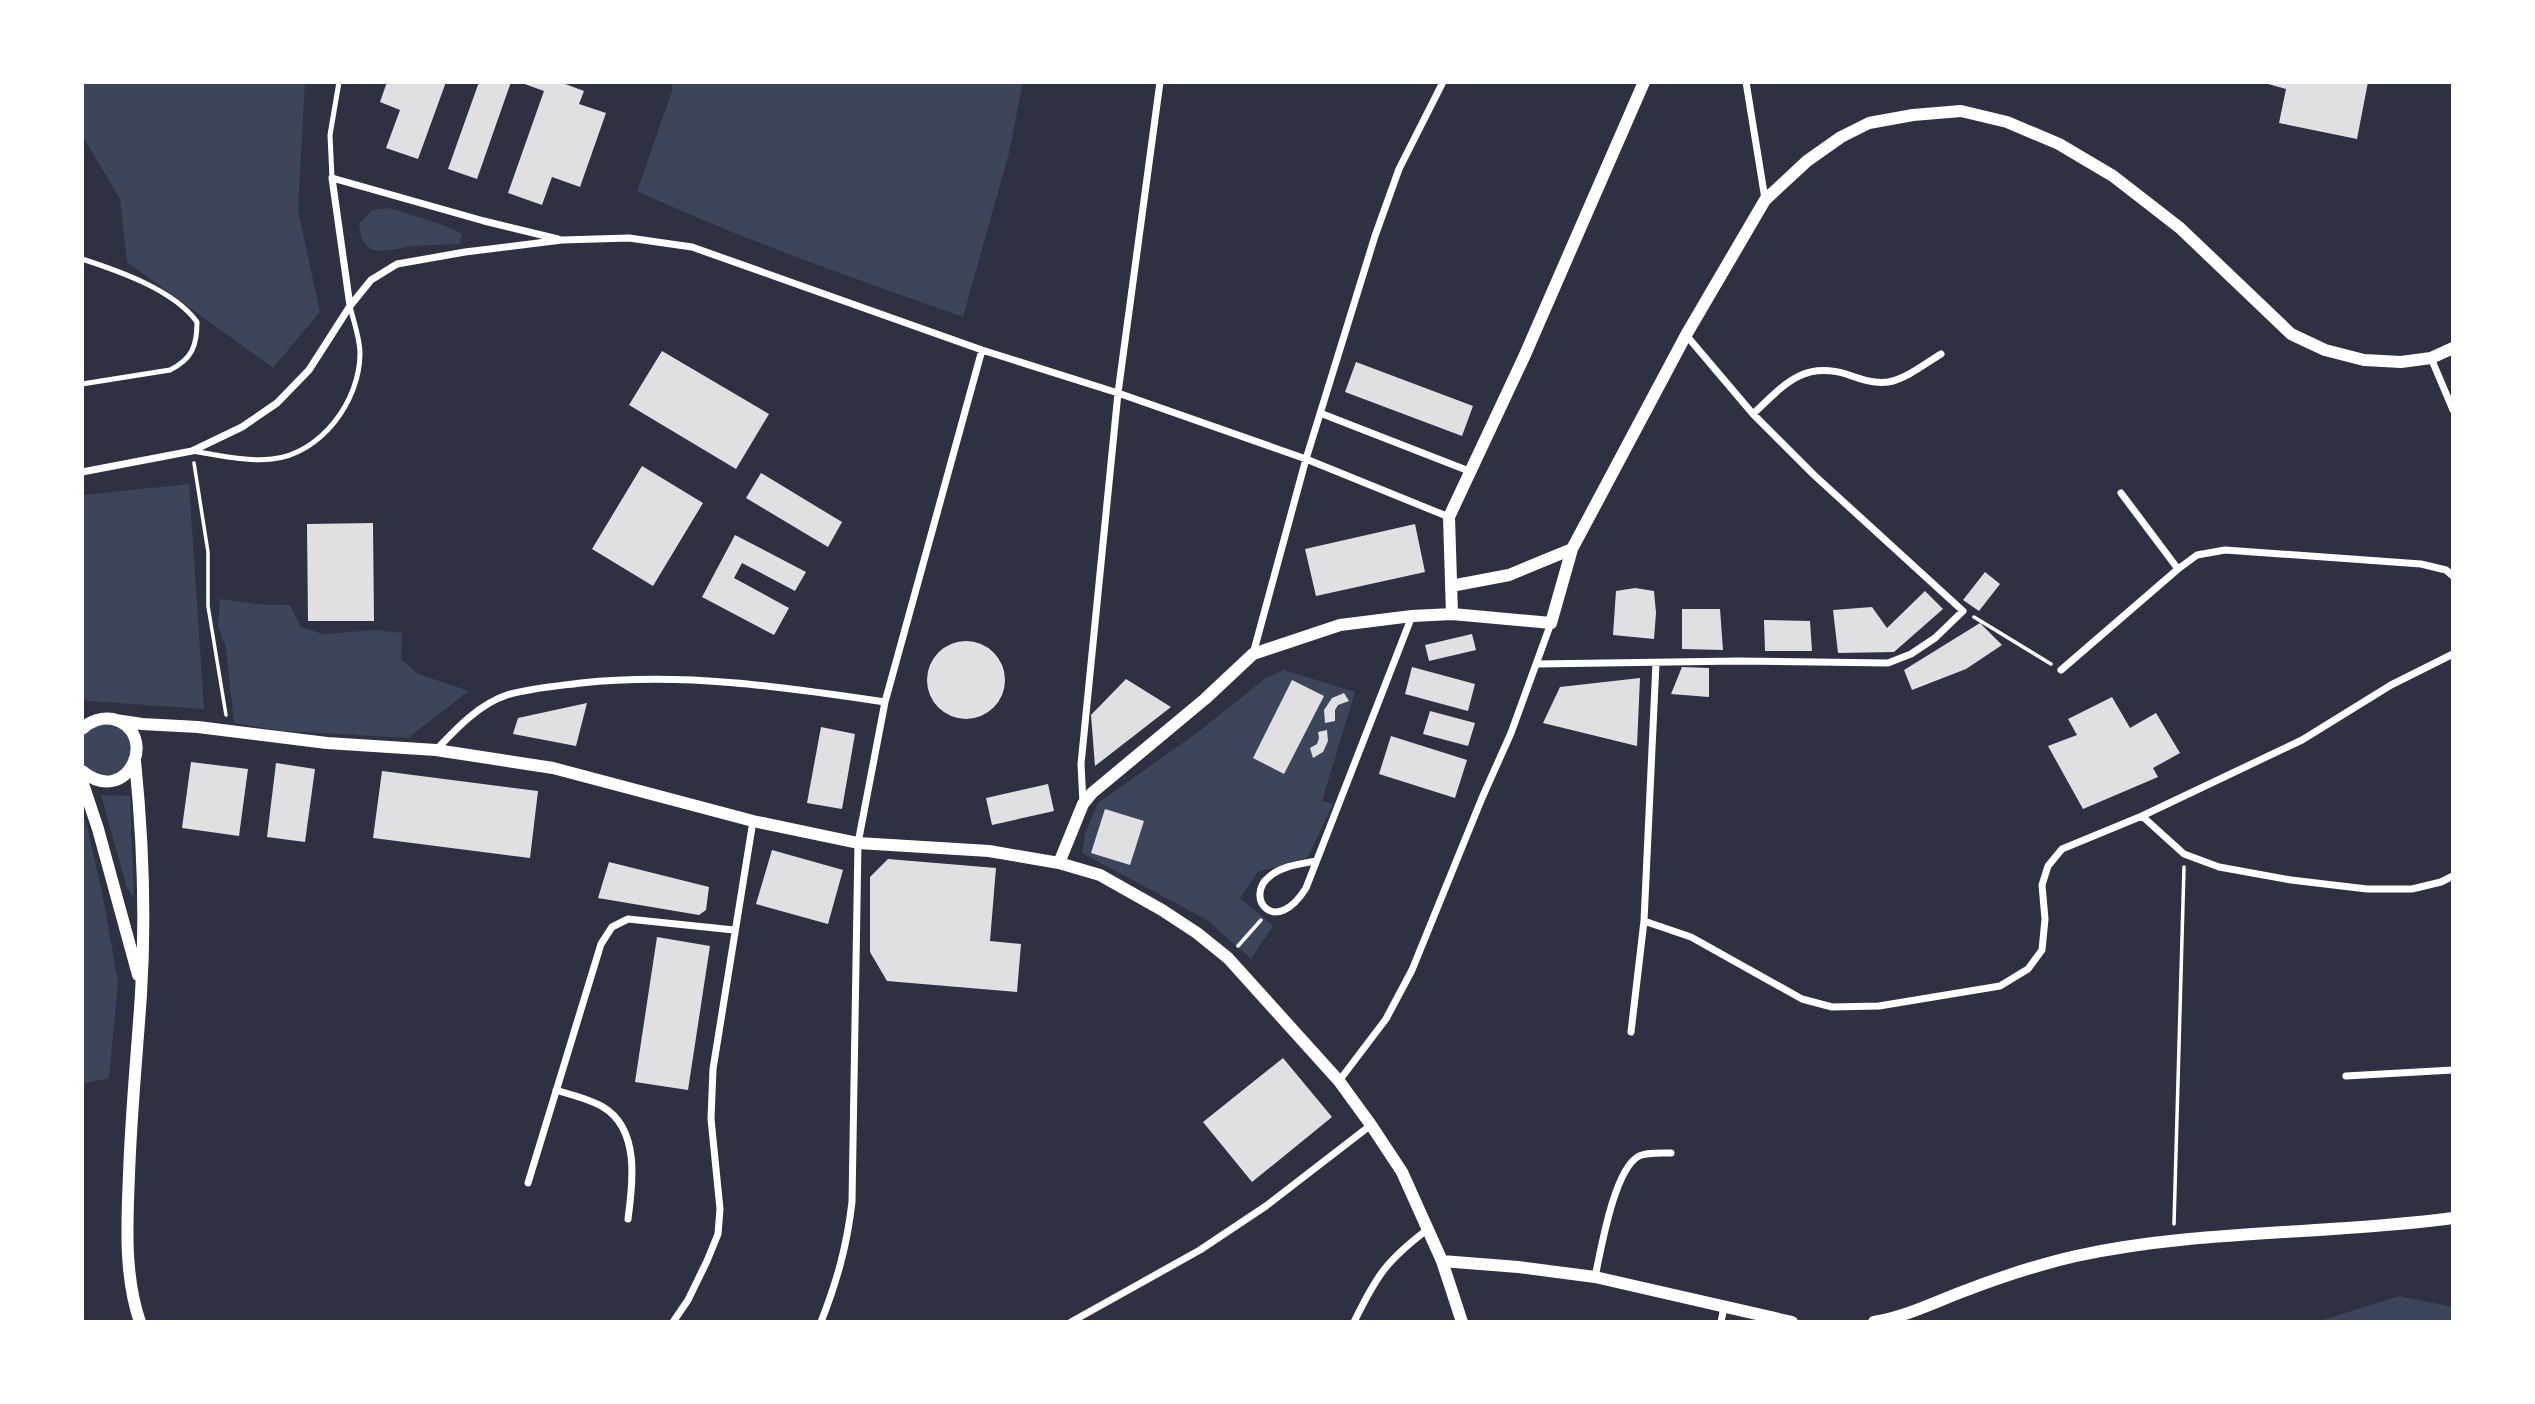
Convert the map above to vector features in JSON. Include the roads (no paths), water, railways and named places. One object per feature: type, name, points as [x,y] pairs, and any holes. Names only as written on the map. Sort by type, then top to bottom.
[{"type":"street","points":[[1083,804],[1081,764],[1118,393],[1160,82]]},
{"type":"street","points":[[1253,654],[1306,459],[1375,236],[1399,169],[1443,82]]},
{"type":"street","points":[[1452,614],[1449,517],[1524,357],[1644,82]]},
{"type":"street","points":[[1746,82],[1765,200]]},
{"type":"street","points":[[1339,1081],[1386,1019],[1412,970],[1511,733],[1537,664],[1572,549],[1686,335],[1765,200],[1807,161],[1841,136],[1869,123],[1913,115],[1961,111],[2007,122],[2059,144],[2113,176],[2180,229],[2291,334],[2325,350],[2364,360],[2401,362],[2431,358],[2453,348]]},
{"type":"street","points":[[349,306],[332,178],[562,240]]},
{"type":"street","points":[[82,472],[192,452],[242,427],[277,403],[309,370],[349,306],[371,280],[397,264],[562,240],[629,239],[692,247],[982,350],[1118,393],[1306,459],[1449,517]]},
{"type":"street","points":[[1537,664],[1738,660],[1888,663],[1911,654],[1935,638],[1963,611],[1814,475],[1753,414],[1686,335]]},
{"type":"street","points":[[821,1322],[848,1243],[852,1202],[858,843],[885,702],[982,350]]},
{"type":"street","points":[[1753,414],[1787,382],[1808,371],[1830,369],[1877,383],[1892,381],[1941,354]]},
{"type":"street","points":[[2431,358],[2453,410]]},
{"type":"street","points":[[1320,413],[1469,471]]},
{"type":"street","points":[[2121,493],[2178,569]]},
{"type":"street","points":[[1451,586],[1509,575],[1572,549]]},
{"type":"street","points":[[2061,670],[2197,555],[2225,550],[2421,564],[2446,570],[2453,576]]},
{"type":"street","points":[[1059,863],[1083,804],[1103,783],[1205,699],[1253,654],[1340,625],[1412,616],[1452,614],[1550,623]]},
{"type":"street","points":[[1316,861],[1291,866],[1269,877],[1259,894],[1261,902],[1269,911],[1278,913],[1289,909],[1299,900],[1312,875],[1412,616]]},
{"type":"street","points":[[1644,921],[1691,937],[1802,999],[1832,1007],[1879,1006],[2000,986],[2028,969],[2042,950],[2045,919],[2042,885],[2048,866],[2062,849],[2142,816],[2302,740],[2390,685],[2453,654]]},
{"type":"street","points":[[1631,1032],[1644,921],[1656,663]]},
{"type":"street","points":[[436,750],[467,718],[505,696],[550,687],[617,679],[684,679],[761,684],[885,702]]},
{"type":"street","points":[[82,729],[88,719],[105,718],[327,743],[436,750],[553,768],[752,821],[858,843],[989,851],[1059,863],[1100,875],[1162,910],[1228,958],[1339,1081],[1402,1172],[1442,1261],[1462,1322]]},
{"type":"street","points":[[115,720],[124,724],[131,732],[137,751],[135,761],[143,847],[141,994],[127,1216],[129,1270],[140,1322]]},
{"type":"street","points":[[82,771],[92,779],[113,781],[130,770],[135,761]]},
{"type":"street","points":[[82,780],[127,930],[141,994]]},
{"type":"street","points":[[2142,816],[2184,854],[2231,869],[2291,880],[2367,888],[2412,889],[2453,876]]},
{"type":"street","points":[[673,1322],[688,1300],[718,1234],[720,1209],[712,1119],[713,1069],[752,821]]},
{"type":"street","points":[[528,1183],[601,944],[612,928],[628,919],[734,930]]},
{"type":"street","points":[[2346,1076],[2453,1070]]},
{"type":"street","points":[[556,1090],[602,1106],[620,1120],[628,1139],[631,1162],[632,1186],[628,1219]]},
{"type":"street","points":[[1071,1322],[1200,1250],[1266,1206],[1371,1125]]},
{"type":"street","points":[[1595,1277],[1612,1204],[1629,1164],[1640,1155],[1671,1153]]},
{"type":"street","points":[[1874,1322],[1912,1312],[2016,1272],[2077,1256],[2173,1240],[2402,1225],[2453,1218]]},
{"type":"street","points":[[1354,1322],[1373,1283],[1388,1262],[1428,1229]]},
{"type":"street","points":[[1442,1261],[1595,1277],[1792,1322]]},
{"type":"street","points":[[1721,1322],[1724,1307]]},
{"type":"lane","points":[[332,178],[330,135],[339,82]]},
{"type":"lane","points":[[82,259],[158,291],[188,310],[197,322],[194,351],[183,363],[170,370],[82,384]]},
{"type":"lane","points":[[192,452],[271,459],[296,454],[312,445],[331,427],[356,380],[360,352],[349,306]]}]
